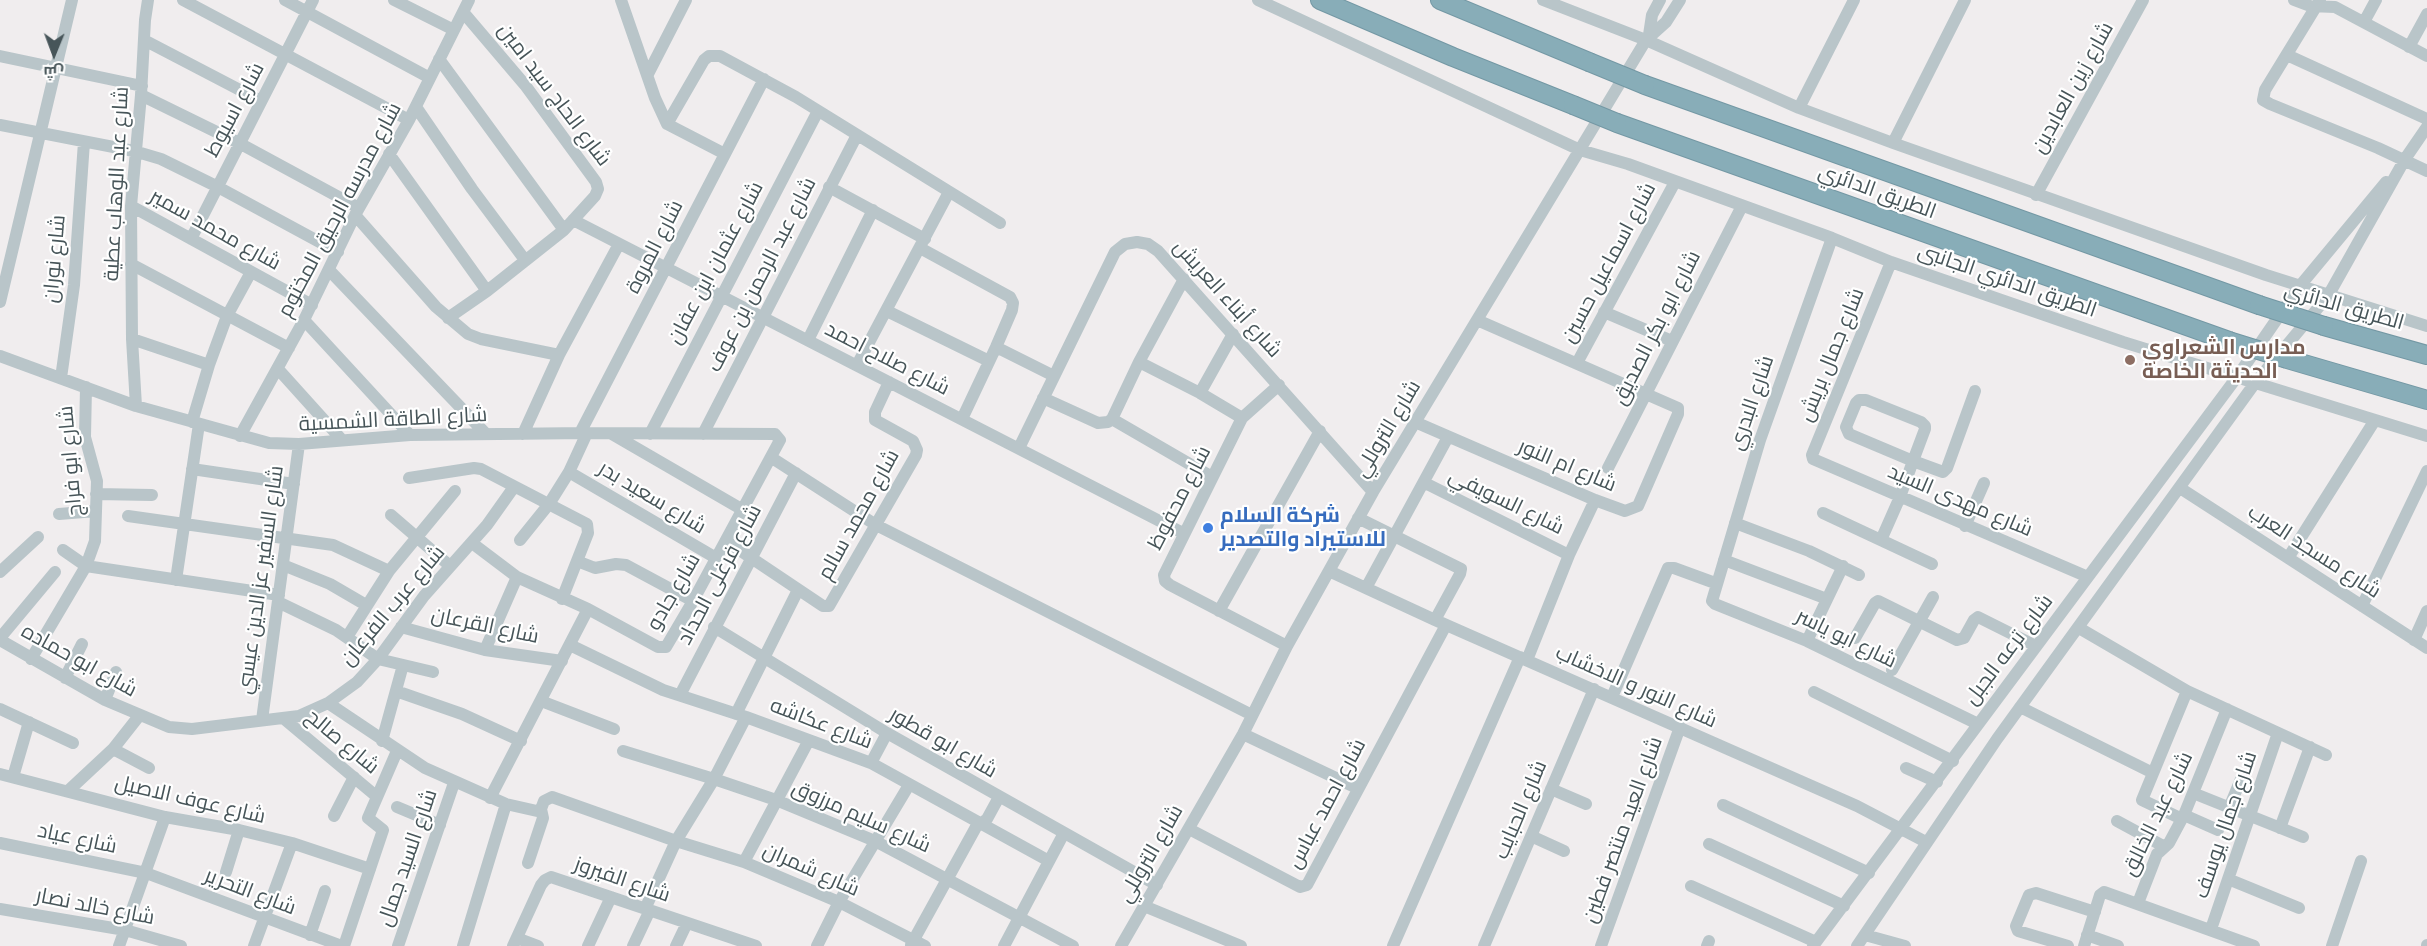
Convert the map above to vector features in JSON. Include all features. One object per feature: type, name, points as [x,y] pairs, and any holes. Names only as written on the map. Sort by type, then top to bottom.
[{"type":"highway","name":"الطريق الدائري","points":[[1320,0],[1443,53],[1617,123],[2229,341],[2427,400]]},
{"type":"highway","name":"الطريق الدائري","points":[[1440,0],[1645,85],[2259,306],[2427,355]]},
{"type":"street","points":[[0,302],[72,0]]},
{"type":"street","name":"شارع عبد الوهاب عطية","points":[[136,406],[132,339],[131,206],[148,0]]},
{"type":"street","points":[[183,0],[409,120]]},
{"type":"street","points":[[285,0],[430,78]]},
{"type":"street","name":"شارع اسيوط","points":[[191,239],[216,186],[313,0]]},
{"type":"street","points":[[394,0],[454,30]]},
{"type":"street","name":"شارع مدرسه الرحيق المختوم","points":[[240,436],[330,271],[357,212],[416,107],[469,0]]},
{"type":"street","points":[[621,0],[655,98],[667,124],[725,154]]},
{"type":"street","points":[[648,74],[686,0]]},
{"type":"street","name":"الطريق الدائري الجانبى","points":[[1258,0],[1580,150],[1832,238],[1891,262],[2112,338],[2427,436]]},
{"type":"street","points":[[1543,0],[1648,38],[1799,108],[1893,143],[2328,296],[2427,326]]},
{"type":"street","name":"شارع التروللي","points":[[1648,38],[1652,15],[1660,0]]},
{"type":"street","name":"شارع التروللي","points":[[1125,944],[1144,906],[1243,734],[1287,646],[1373,492],[1648,38],[1666,21],[1680,0]]},
{"type":"street","points":[[1799,108],[1854,0]]},
{"type":"street","points":[[1893,143],[1965,0]]},
{"type":"street","name":"شارع زين العابدين","points":[[2036,195],[2143,0]]},
{"type":"street","points":[[2294,0],[2303,4],[2319,3],[2335,7],[2427,56]]},
{"type":"street","points":[[2364,22],[2376,0]]},
{"type":"street","points":[[2319,3],[2265,90],[2263,97],[2265,102],[2405,159],[2427,171]]},
{"type":"street","name":"شارع الحاج سيد امين","points":[[448,318],[487,291],[564,230],[595,196],[598,189],[596,182],[525,85],[463,12]]},
{"type":"street","points":[[2409,47],[2427,14]]},
{"type":"street","points":[[144,40],[261,101]]},
{"type":"street","points":[[667,124],[704,60],[715,55],[726,58],[818,111],[1000,223]]},
{"type":"street","points":[[2287,55],[2427,119]]},
{"type":"street","points":[[0,56],[56,67],[141,90],[239,143],[357,212],[407,276],[448,318],[468,334],[481,339],[559,355]]},
{"type":"street","points":[[439,59],[564,230]]},
{"type":"street","name":"شارع المروة","points":[[520,540],[549,504],[569,472],[584,433],[764,79]]},
{"type":"street","points":[[416,107],[472,189],[525,260]]},
{"type":"street","name":"شارع عثمان ابن عفان","points":[[650,434],[818,111]]},
{"type":"street","points":[[0,125],[134,151],[161,159],[338,252]]},
{"type":"street","points":[[2405,159],[2427,127]]},
{"type":"street","name":"شارع عبد الرحمن بن عوف","points":[[703,434],[828,187],[857,135]]},
{"type":"street","name":"شارع نوران","points":[[61,378],[74,285],[84,142]]},
{"type":"street","points":[[389,154],[487,291]]},
{"type":"street","name":"شارع ترعه الجبل","points":[[1815,944],[2237,377],[2299,286],[2405,159]]},
{"type":"street","name":"شارع ترعه الجبل","points":[[1857,946],[2020,707],[2256,383],[2328,296],[2405,159]]},
{"type":"street","name":"شارع اسماعيل حسين","points":[[1577,363],[1675,182]]},
{"type":"street","points":[[828,187],[873,210],[923,244],[1010,297],[1012,310],[962,419]]},
{"type":"street","points":[[857,365],[949,192]]},
{"type":"street","name":"شارع محمد سمير","points":[[131,206],[312,305]]},
{"type":"street","name":"شارع ابو بكر الصديق","points":[[1608,468],[1742,206]]},
{"type":"street","points":[[808,340],[873,210]]},
{"type":"street","name":"شارع صلاح احمد","points":[[573,220],[1183,533]]},
{"type":"street","name":"شارع البدري","points":[[1715,583],[1760,440],[1832,238]]},
{"type":"street","name":"شارع أبناء العريش","points":[[1019,448],[1115,252],[1125,244],[1137,242],[1148,244],[1158,251],[1373,492]]},
{"type":"street","points":[[523,434],[559,355],[619,244]]},
{"type":"street","name":"شارع جمال بريش","points":[[1816,461],[1812,455],[1891,262]]},
{"type":"street","points":[[131,264],[289,348]]},
{"type":"street","points":[[330,271],[486,434]]},
{"type":"street","points":[[176,580],[192,469],[195,423],[209,364],[227,316],[251,272]]},
{"type":"street","points":[[1043,398],[1098,423],[1104,424],[1112,419],[1139,362],[1184,279]]},
{"type":"street","points":[[887,311],[989,361]]},
{"type":"street","points":[[1604,312],[1672,341]]},
{"type":"street","points":[[304,320],[410,435]]},
{"type":"street","points":[[1477,320],[1646,392]]},
{"type":"street","points":[[1200,393],[1233,334]]},
{"type":"street","points":[[132,339],[209,364]]},
{"type":"street","points":[[996,347],[1054,376]]},
{"type":"street","name":"شارع الطاقة الشمسية","points":[[0,356],[136,406],[269,443],[299,444],[410,435],[775,434],[780,440],[772,458]]},
{"type":"street","points":[[1139,362],[1200,393],[1242,418]]},
{"type":"street","points":[[278,369],[342,440]]},
{"type":"street","name":"شارع محمد سالم","points":[[726,541],[823,606],[829,606],[917,450],[913,441],[875,420],[875,412],[889,382]]},
{"type":"street","name":"شارع محفوظ","points":[[1279,386],[1242,418],[1164,575],[1165,581],[1287,646]]},
{"type":"street","name":"شارع ابو فراج","points":[[31,659],[86,566],[95,541],[95,468],[85,437],[86,387]]},
{"type":"street","points":[[1881,540],[1899,497],[1913,461],[1925,429],[1922,422],[1862,400],[1856,403],[1846,427],[1849,434],[1913,461],[1946,471],[1975,391]]},
{"type":"street","name":"شارع ام النور","points":[[1415,422],[1625,511],[1638,506],[1679,411],[1675,405],[1646,392]]},
{"type":"street","points":[[1112,419],[1212,477]]},
{"type":"street","points":[[2288,558],[2374,420]]},
{"type":"street","points":[[1220,612],[1320,431]]},
{"type":"street","points":[[611,434],[743,510]]},
{"type":"street","points":[[1366,588],[1448,437]]},
{"type":"street","name":"شارع السفير عز الدين عيسي","points":[[262,720],[299,444]]},
{"type":"street","points":[[772,458],[876,525],[1252,715]]},
{"type":"street","name":"شارع جادو","points":[[472,543],[517,577],[588,609],[662,648],[669,643],[772,458]]},
{"type":"street","name":"شارع مهدى السيد","points":[[1816,461],[2088,577]]},
{"type":"street","points":[[409,478],[478,468],[589,527],[562,599]]},
{"type":"street","points":[[192,469],[294,484]]},
{"type":"street","points":[[2362,606],[2427,471]]},
{"type":"street","name":"شارع سعيد بدر","points":[[569,472],[716,558]]},
{"type":"street","name":"شارع فرغلى الحداد","points":[[680,695],[796,473]]},
{"type":"street","name":"شارع السويفي","points":[[1425,483],[1569,555]]},
{"type":"street","points":[[1965,526],[1984,483]]},
{"type":"street","name":"شارع عرب الفرعان","points":[[139,716],[180,729],[283,718],[314,711],[328,703],[357,682],[378,659],[401,627],[450,566],[472,543],[514,487]]},
{"type":"street","name":"شارع مسجد العرب","points":[[2180,488],[2427,648]]},
{"type":"street","points":[[347,637],[389,571],[455,491]]},
{"type":"street","points":[[96,494],[152,495]]},
{"type":"street","points":[[1393,946],[1595,500]]},
{"type":"street","points":[[59,514],[96,511]]},
{"type":"street","points":[[1823,513],[1932,564]]},
{"type":"street","points":[[392,515],[450,566]]},
{"type":"street","points":[[128,516],[333,545],[389,571]]},
{"type":"street","points":[[1358,518],[1396,536]]},
{"type":"street","points":[[1735,523],[1843,566],[1859,575]]},
{"type":"street","name":"شارع احمد عباس","points":[[1189,829],[1300,887],[1308,881],[1440,623],[1460,574],[1461,569],[1396,536]]},
{"type":"street","points":[[0,572],[38,537]]},
{"type":"street","points":[[63,550],[86,566],[279,598],[336,630],[378,659],[433,672]]},
{"type":"street","points":[[1724,560],[1827,599]]},
{"type":"street","points":[[577,561],[596,568],[616,564],[626,566],[693,601]]},
{"type":"street","points":[[283,565],[330,584],[366,605]]},
{"type":"street","points":[[1807,641],[1843,566]]},
{"type":"street","points":[[1612,697],[1668,568],[1674,568],[1715,583]]},
{"type":"street","name":"شارع النور و الاخشاب","points":[[1329,571],[1440,623],[1680,727],[1901,828],[1926,842]]},
{"type":"street","points":[[0,639],[55,572]]},
{"type":"street","points":[[485,650],[517,577]]},
{"type":"street","name":"شارع ابو ياسر","points":[[1715,583],[1713,603],[1807,641],[1978,724]]},
{"type":"street","points":[[633,946],[676,841],[714,779],[764,659],[798,590]]},
{"type":"street","points":[[1892,670],[1933,597]]},
{"type":"street","points":[[1855,638],[1876,601],[1959,640],[1964,638],[1974,620],[1981,618],[2036,646]]},
{"type":"street","points":[[490,798],[588,609]]},
{"type":"street","points":[[2414,640],[2427,610]]},
{"type":"street","name":"شارع القرعان","points":[[401,627],[485,650],[562,661]]},
{"type":"street","name":"شارع ابو قطور","points":[[714,627],[887,733],[1156,885]]},
{"type":"street","points":[[2079,628],[2187,691],[2326,755]]},
{"type":"street","name":"شارع ابو حماده","points":[[0,639],[65,678],[139,716]]},
{"type":"street","points":[[65,678],[82,644]]},
{"type":"street","name":"شارع عكاشه","points":[[570,645],[647,684],[741,715],[871,764],[1049,861]]},
{"type":"street","points":[[382,741],[403,665]]},
{"type":"street","points":[[105,700],[116,672]]},
{"type":"street","name":"شارع الحبايب","points":[[1484,946],[1594,689]]},
{"type":"street","points":[[396,691],[462,714],[521,741]]},
{"type":"street","points":[[2187,691],[2142,802],[2218,830]]},
{"type":"street","points":[[1814,692],[1953,761]]},
{"type":"street","points":[[541,701],[614,729]]},
{"type":"street","points":[[328,703],[397,752],[454,783],[506,804],[533,811],[541,809],[543,818],[528,863]]},
{"type":"street","points":[[2020,707],[2153,773]]},
{"type":"street","points":[[0,709],[73,743]]},
{"type":"street","name":"شارع عبد الخالق","points":[[2138,903],[2157,854],[2165,847],[2183,817],[2227,709]]},
{"type":"street","points":[[68,790],[113,749],[139,716]]},
{"type":"street","name":"شارع صالح","points":[[283,718],[376,796]]},
{"type":"street","points":[[6,776],[29,722]]},
{"type":"street","name":"شارع العيد منتصر فطين","points":[[1601,946],[1680,727]]},
{"type":"street","points":[[871,764],[887,733]]},
{"type":"street","name":"شارع جمال يوسف","points":[[2211,929],[2278,733]]},
{"type":"street","points":[[1243,734],[1357,788]]},
{"type":"street","points":[[744,862],[809,740]]},
{"type":"street","points":[[2280,828],[2310,747]]},
{"type":"street","points":[[113,749],[149,768]]},
{"type":"street","name":"شارع سليم مرزوق","points":[[623,751],[776,800],[875,841],[1073,946]]},
{"type":"street","points":[[343,946],[382,830],[368,818],[397,752]]},
{"type":"street","points":[[1906,768],[1937,782]]},
{"type":"street","name":"شارع عوف الاصيل","points":[[6,776],[165,816],[292,843],[370,869]]},
{"type":"street","points":[[334,816],[354,777]]},
{"type":"street","points":[[2229,808],[2241,779]]},
{"type":"street","name":"شارع السيد جمال","points":[[398,946],[454,783]]},
{"type":"street","points":[[817,946],[839,902],[909,784]]},
{"type":"street","points":[[1551,789],[1586,804]]},
{"type":"street","points":[[2193,793],[2303,837]]},
{"type":"street","name":"شارع شمران","points":[[541,809],[544,801],[552,797],[676,841],[744,862],[839,902],[912,943],[925,946]]},
{"type":"street","points":[[912,943],[980,824],[987,819],[999,797]]},
{"type":"street","points":[[463,946],[506,804]]},
{"type":"street","points":[[1723,805],[1869,873]]},
{"type":"street","points":[[397,807],[440,825]]},
{"type":"street","points":[[118,946],[165,816]]},
{"type":"street","points":[[2117,821],[2165,847]]},
{"type":"street","points":[[226,872],[239,830]]},
{"type":"street","points":[[1004,946],[1064,833]]},
{"type":"street","points":[[1531,836],[1564,851]]},
{"type":"street","name":"شارع عياد","points":[[0,843],[146,873]]},
{"type":"street","points":[[254,946],[292,843]]},
{"type":"street","points":[[1709,844],[1844,906]]},
{"type":"street","points":[[2332,946],[2361,861]]},
{"type":"street","name":"شارع التحرير","points":[[146,873],[343,946]]},
{"type":"street","name":"شارع الفيروز","points":[[515,942],[545,880],[550,877],[687,923],[720,940],[756,946]]},
{"type":"street","points":[[2228,879],[2299,908]]},
{"type":"street","points":[[1691,886],[1815,944]]},
{"type":"street","points":[[310,934],[325,891]]},
{"type":"street","points":[[2118,946],[2085,941],[2100,895],[2107,892],[2254,946]]},
{"type":"street","points":[[2068,946],[2018,931],[2016,926],[2029,895],[2036,893],[2095,912]]},
{"type":"street","points":[[588,946],[611,897]]},
{"type":"street","points":[[1144,906],[1240,946]]},
{"type":"street","name":"شارع خالد نصار","points":[[0,909],[125,930],[181,946]]},
{"type":"street","points":[[676,946],[687,923]]},
{"type":"street","points":[[1866,935],[1905,946]]},
{"type":"street","points":[[515,942],[538,946]]},
{"type":"place","name":"مدارس الشعراوي الحديثة الخاصة","points":[[2130,360]]},
{"type":"place","name":"شركة السلام للاستيراد والتصدير","points":[[1208,528]]}]
